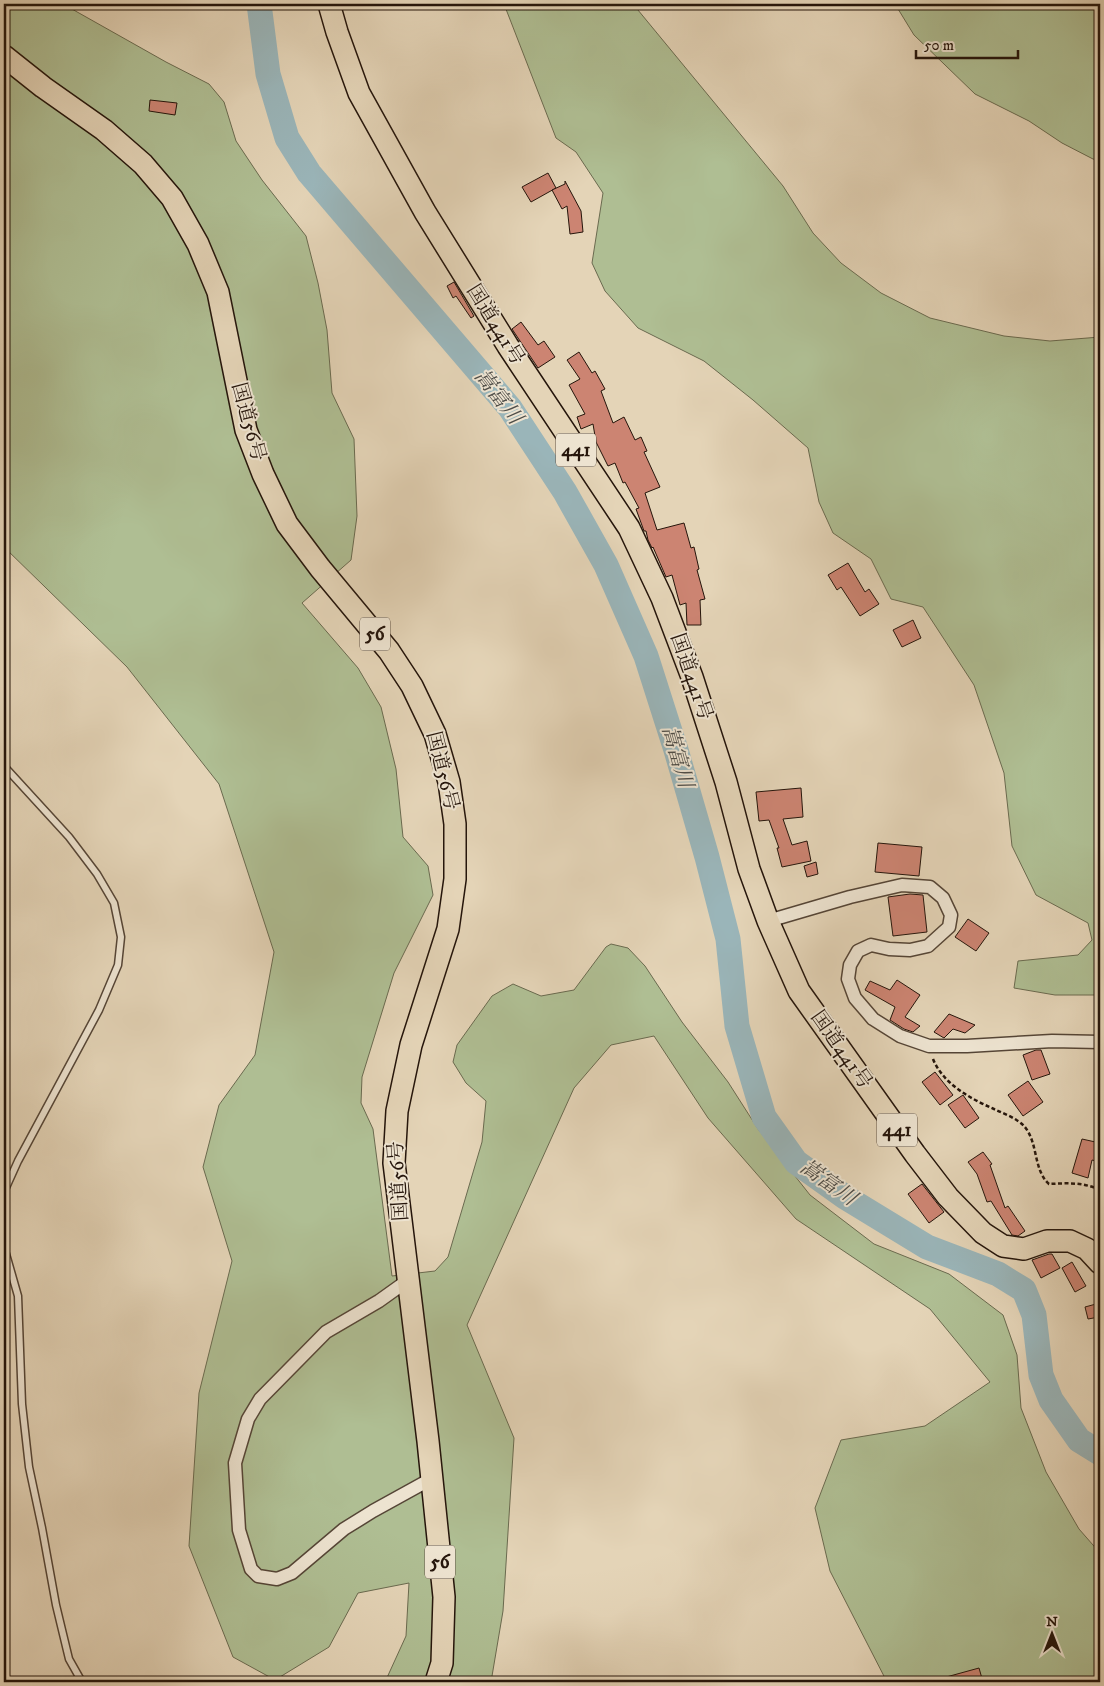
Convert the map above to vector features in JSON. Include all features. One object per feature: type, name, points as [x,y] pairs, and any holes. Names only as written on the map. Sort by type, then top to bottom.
[{"type":"highway","name":"国道441号","points":[[329,4],[359,93],[425,212],[508,346],[629,528],[662,598],[692,677],[726,782],[749,869],[768,921],[799,991],[915,1154],[948,1197],[982,1233],[1003,1246],[1024,1249],[1047,1241],[1070,1241],[1087,1250],[1100,1263]]},
{"type":"highway","name":"国道56号","points":[[4,56],[43,87],[104,130],[144,164],[172,198],[198,244],[218,292],[246,430],[262,474],[287,524],[320,568],[390,651],[412,686],[435,734],[449,782],[455,824],[455,879],[448,928],[411,1045],[396,1111],[394,1163],[428,1441],[444,1597],[442,1663],[436,1682]]},
{"type":"street","points":[[768,921],[850,897],[902,885],[930,887],[943,898],[951,915],[950,927],[928,946],[910,950],[889,949],[871,945],[858,951],[850,965],[848,979],[855,998],[873,1019],[900,1036],[929,1046],[967,1046],[1052,1041],[1100,1042]]},
{"type":"street","points":[[407,1281],[326,1332],[260,1399],[248,1419],[235,1463],[239,1530],[251,1569],[258,1576],[276,1580],[292,1573],[344,1529],[431,1479]]},
{"type":"lane","points":[[4,766],[69,837],[97,874],[114,902],[120,936],[118,965],[99,1010],[18,1160],[4,1192]]},
{"type":"lane","points":[[4,1247],[18,1296],[22,1404],[29,1467],[69,1659],[82,1682]]},
{"type":"path","points":[[929,1046],[935,1065],[950,1083],[987,1106],[1018,1121],[1029,1130],[1042,1178],[1049,1184],[1076,1184],[1091,1186],[1100,1190]]},
{"type":"green space","points":[[4,4],[63,4],[209,84],[224,102],[236,141],[262,180],[306,236],[327,330],[332,393],[354,439],[357,516],[351,560],[302,603],[358,668],[381,707],[396,769],[403,837],[428,866],[433,895],[394,973],[362,1077],[361,1103],[373,1129],[392,1276],[435,1271],[448,1257],[482,1142],[486,1101],[466,1083],[453,1062],[457,1045],[492,996],[513,984],[541,996],[574,990],[606,947],[611,944],[628,948],[645,966],[682,1022],[728,1082],[758,1129],[810,1195],[874,1244],[949,1274],[1003,1315],[1017,1355],[1021,1408],[1046,1472],[1079,1529],[1100,1553],[1100,1682],[887,1682],[830,1571],[815,1508],[841,1440],[925,1426],[990,1382],[930,1309],[796,1219],[708,1118],[654,1036],[611,1045],[574,1088],[467,1325],[514,1438],[503,1611],[491,1682],[385,1682],[406,1636],[409,1583],[358,1593],[329,1647],[275,1680],[233,1657],[189,1546],[199,1393],[232,1261],[203,1167],[219,1105],[255,1055],[274,952],[219,784],[127,667],[4,547]]},
{"type":"green space","points":[[504,4],[633,4],[783,186],[813,233],[841,263],[881,293],[930,318],[1004,336],[1050,341],[1100,337],[1100,995],[1055,995],[1014,988],[1018,961],[1078,955],[1092,940],[1088,923],[1036,895],[1012,846],[1004,773],[974,685],[923,607],[891,599],[871,559],[833,533],[819,502],[808,448],[753,400],[704,361],[638,328],[605,291],[592,263],[603,193],[576,152],[556,138]]},
{"type":"green space","points":[[895,4],[1100,4],[1100,161],[1062,143],[1029,121],[975,94],[914,35]]},
{"type":"building","points":[[150,100],[177,103],[175,115],[149,111]]},
{"type":"building","points":[[548,173],[556,188],[531,202],[522,187]]},
{"type":"building","points":[[565,181],[581,211],[583,232],[570,234],[567,206],[562,209],[552,190],[565,184]]},
{"type":"building","points":[[454,282],[474,316],[471,318],[456,296],[453,298],[447,286]]},
{"type":"building","points":[[521,322],[538,345],[544,341],[555,357],[538,368],[512,329]]},
{"type":"building","points":[[579,352],[592,373],[595,371],[605,389],[601,391],[613,423],[624,417],[635,440],[641,437],[647,451],[644,452],[660,487],[645,493],[657,530],[684,523],[691,548],[694,547],[699,569],[697,570],[705,599],[700,600],[701,625],[687,625],[686,603],[680,605],[672,575],[666,577],[648,540],[646,531],[644,531],[636,509],[639,508],[625,482],[623,483],[615,463],[608,466],[596,442],[593,424],[581,429],[577,417],[585,414],[569,385],[580,379],[567,360]]},
{"type":"building","points":[[848,563],[865,592],[869,589],[879,604],[860,616],[841,587],[837,590],[828,575]]},
{"type":"building","points":[[913,620],[921,638],[902,647],[893,630]]},
{"type":"building","points":[[801,788],[803,817],[783,819],[792,845],[807,841],[811,861],[782,867],[777,848],[779,848],[769,820],[759,821],[756,792]]},
{"type":"building","points":[[878,843],[922,847],[919,876],[875,872]]},
{"type":"building","points":[[816,862],[818,874],[807,877],[804,866]]},
{"type":"building","points":[[910,894],[923,895],[927,932],[893,936],[888,897]]},
{"type":"building","points":[[968,919],[989,933],[976,951],[955,937]]},
{"type":"building","points":[[897,980],[920,995],[905,1017],[920,1026],[913,1032],[904,1029],[890,1020],[895,1007],[865,990],[870,981],[890,990]]},
{"type":"building","points":[[949,1014],[975,1025],[965,1033],[953,1029],[944,1038],[934,1032]]},
{"type":"building","points":[[1041,1050],[1050,1074],[1032,1080],[1023,1055]]},
{"type":"building","points":[[935,1072],[953,1095],[940,1105],[922,1082]]},
{"type":"building","points":[[1028,1081],[1043,1102],[1023,1116],[1008,1095]]},
{"type":"building","points":[[963,1095],[979,1118],[965,1128],[948,1105]]},
{"type":"building","points":[[1082,1139],[1100,1143],[1100,1162],[1092,1160],[1088,1178],[1072,1173]]},
{"type":"building","points":[[983,1152],[992,1164],[990,1165],[1005,1208],[1008,1206],[1025,1231],[1018,1236],[1012,1235],[991,1201],[987,1202],[977,1174],[968,1162]]},
{"type":"building","points":[[922,1184],[944,1212],[929,1223],[908,1194]]},
{"type":"building","points":[[1052,1254],[1060,1268],[1041,1278],[1032,1260]]},
{"type":"building","points":[[1072,1262],[1086,1286],[1075,1292],[1062,1268]]},
{"type":"building","points":[[1096,1304],[1099,1317],[1088,1319],[1085,1307]]},
{"type":"building","points":[[979,1668],[983,1682],[939,1682],[939,1679]]},
{"type":"waterway","name":"嵩富川","points":[[259,4],[268,74],[287,138],[309,173],[510,408],[565,492],[606,565],[646,656],[707,857],[728,939],[737,1026],[764,1117],[796,1162],[845,1197],[927,1247],[998,1274],[1024,1290],[1034,1315],[1041,1375],[1051,1400],[1079,1440],[1100,1453]]}]
